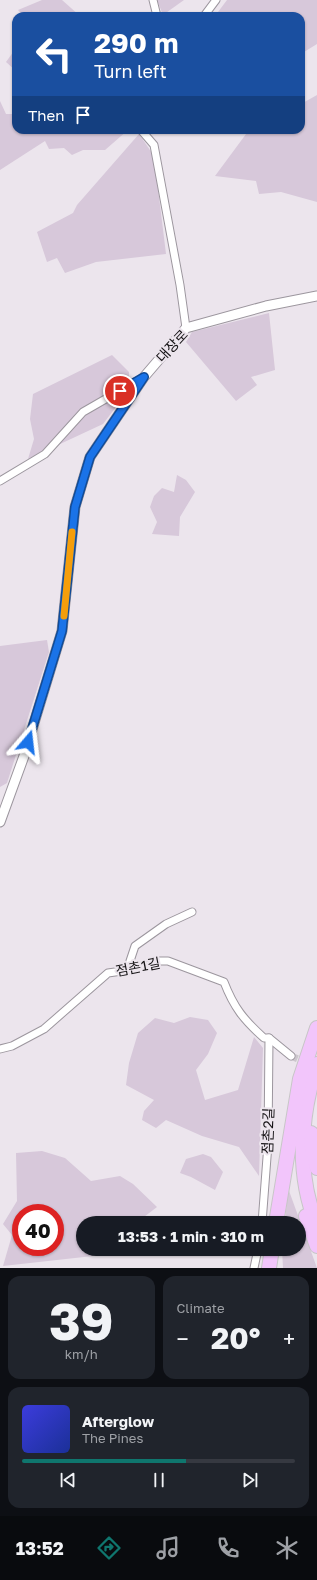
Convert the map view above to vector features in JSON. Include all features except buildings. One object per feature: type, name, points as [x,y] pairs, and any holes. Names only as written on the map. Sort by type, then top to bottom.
[{"type":"highway","points":[[277,1216],[300,1079],[317,1028]]},
{"type":"highway","points":[[317,1065],[313,1088],[310,1131],[317,1168]]},
{"type":"highway","points":[[317,1065],[308,1089],[302,1147],[308,1195],[317,1225]]},
{"type":"highway","points":[[296,1103],[295,1145],[299,1188],[303,1208],[317,1246]]},
{"type":"highway","points":[[269,1268],[271,1256]]},
{"type":"street","points":[[153,0],[156,12]]},
{"type":"street","points":[[207,12],[216,0]]},
{"type":"street","points":[[144,134],[154,145],[180,285],[186,328]]},
{"type":"street","name":"대장로","points":[[0,822],[24,756],[62,631],[75,507],[90,457],[144,377],[186,328],[266,306],[317,296]]},
{"type":"street","points":[[0,481],[45,454],[83,412],[144,377]]},
{"type":"street","points":[[127,970],[135,946],[166,924],[192,912]]},
{"type":"street","name":"점촌1길","points":[[0,1049],[12,1046],[44,1029],[108,973],[143,968],[158,962],[168,962],[224,982],[232,1002],[244,1020],[264,1038],[269,1038],[291,1056]]},
{"type":"street","name":"점촌2길","points":[[263,1216],[268,1144],[269,1038]]},
{"type":"street","points":[[254,1268],[257,1256]]},
{"type":"shaded area","points":[[42,0],[62,0],[76,12],[20,12],[18,10]]},
{"type":"shaded area","points":[[157,0],[184,0],[167,12],[162,12]]},
{"type":"shaded area","points":[[227,0],[317,0],[317,44],[305,51],[305,12],[218,12]]},
{"type":"shaded area","points":[[12,54],[12,67],[6,62]]},
{"type":"shaded area","points":[[317,95],[317,202],[281,192],[259,194],[256,181],[215,176],[246,134],[305,134],[305,102]]},
{"type":"shaded area","points":[[0,101],[6,114],[12,114],[12,134],[123,134],[105,150],[83,150],[72,155],[64,148],[49,149],[45,141],[0,170]]},
{"type":"shaded area","points":[[139,134],[154,156],[166,254],[96,262],[65,273],[57,258],[47,262],[37,232],[73,213],[77,205]]},
{"type":"shaded area","points":[[269,313],[275,370],[251,377],[257,385],[236,401],[186,342],[192,332]]},
{"type":"shaded area","points":[[112,355],[129,372],[129,390],[103,424],[28,459],[34,439],[30,419],[33,394]]},
{"type":"shaded area","points":[[177,475],[186,480],[195,492],[180,517],[179,536],[152,534],[157,522],[150,507],[154,496],[162,488],[174,492]]},
{"type":"shaded area","points":[[47,640],[49,652],[7,783],[0,787],[0,646]]},
{"type":"shaded area","points":[[190,1017],[208,1020],[217,1033],[208,1054],[196,1070],[205,1100],[238,1090],[254,1037],[263,1048],[259,1176],[239,1147],[202,1136],[166,1120],[156,1128],[142,1120],[144,1111],[154,1100],[126,1085],[129,1063],[138,1033],[155,1018],[174,1023]]},
{"type":"shaded area","points":[[42,1151],[65,1158],[91,1181],[120,1176],[133,1184],[157,1207],[145,1216],[76,1216],[76,1256],[93,1256],[3,1266],[12,1235],[12,1256],[64,1256],[64,1204],[15,1204],[17,1201],[16,1153]]},
{"type":"shaded area","points":[[203,1154],[211,1157],[223,1172],[215,1190],[191,1177],[180,1173],[186,1159]]},
{"type":"shaded area","points":[[288,1188],[298,1216],[286,1216]]},
{"type":"shaded area","points":[[12,1209],[12,1235],[3,1224]]},
{"type":"shaded area","points":[[306,1238],[317,1268],[283,1268],[282,1256],[306,1256]]},
{"type":"tunnel","points":[[291,1056],[307,1063]]},
{"type":"slow traffic","points":[[64,616],[72,532]]},
{"type":"route","points":[[28,742],[62,631],[75,507],[90,457],[144,377],[120,391]]}]
